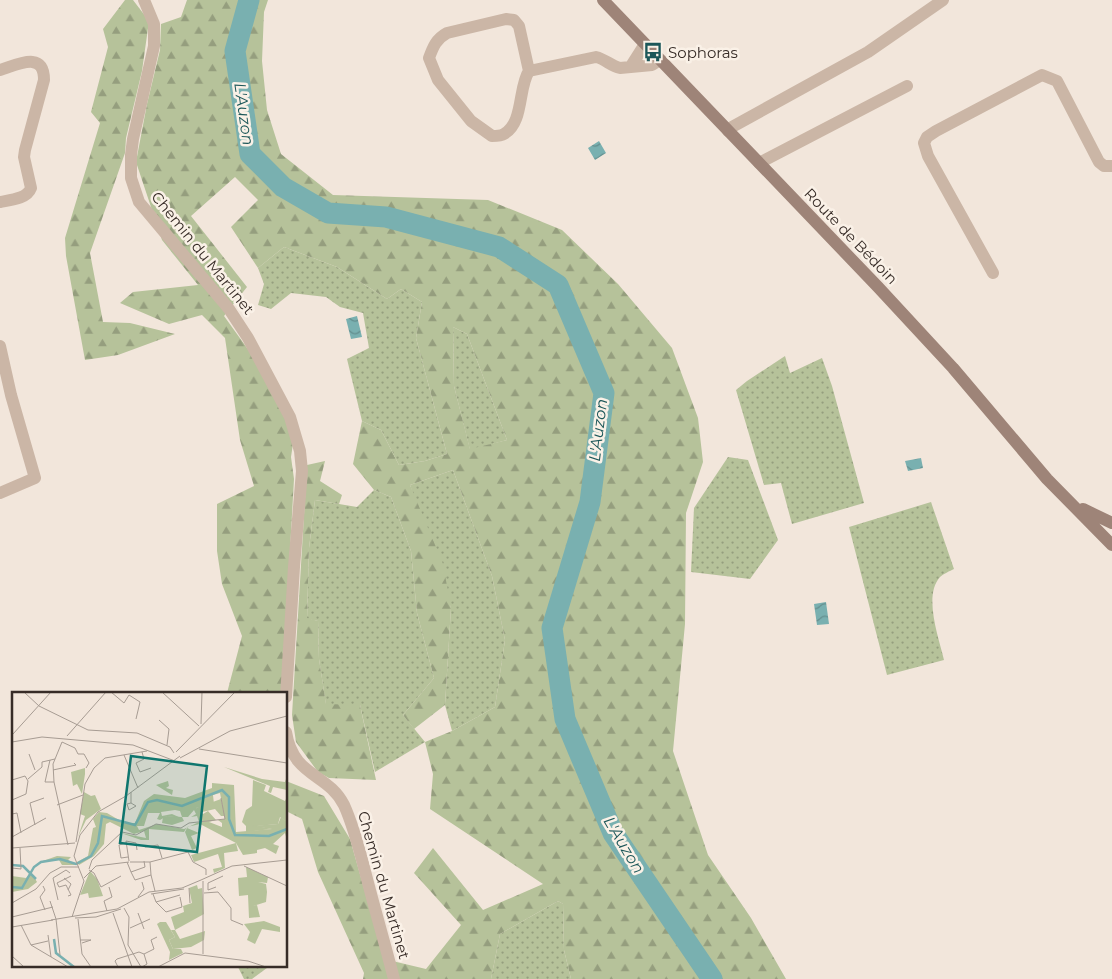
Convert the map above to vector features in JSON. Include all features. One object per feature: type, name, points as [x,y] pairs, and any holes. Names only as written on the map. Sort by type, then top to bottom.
[{"type":"main road","name":"Route de Bédoin","points":[[603,0],[953,368],[1032,462],[1112,545]]},
{"type":"main road","name":"Route de Bédoin","points":[[1068,500],[1094,516],[1112,524]]},
{"type":"street","name":"Chemin du Martinet","points":[[144,0],[154,24],[154,46],[131,155],[131,178],[139,202],[229,309],[248,338],[290,417],[300,451],[302,471],[286,692]]},
{"type":"street","points":[[728,131],[732,127],[868,52],[943,0]]},
{"type":"street","points":[[529,71],[519,26],[514,20],[506,19],[447,33],[433,45],[429,58],[438,80],[471,121],[492,136],[504,134],[515,123],[524,79],[529,71],[596,57],[615,67],[627,68],[631,66],[652,65],[660,60]]},
{"type":"street","points":[[631,66],[645,44]]},
{"type":"street","points":[[0,202],[24,196],[29,193],[31,188],[24,157],[44,80],[44,70],[34,61],[1,67]]},
{"type":"street","points":[[992,273],[928,156],[924,143],[927,137],[1042,74],[1057,81],[1099,162],[1104,166],[1112,166]]},
{"type":"street","points":[[759,163],[907,86]]},
{"type":"street","points":[[0,346],[34,478],[0,493]]},
{"type":"street","name":"Chemin du Martinet","points":[[288,745],[300,765],[331,789],[343,804],[356,839],[394,979]]},
{"type":"green space","points":[[125,0],[133,0],[149,21],[142,71],[126,138],[125,153],[90,253],[103,322],[130,323],[175,334],[118,355],[85,360],[66,256],[65,238],[100,123],[91,112],[108,47],[103,29]]},
{"type":"green space","points":[[187,0],[268,0],[264,12],[262,61],[267,110],[281,154],[333,195],[488,200],[562,230],[618,284],[672,348],[698,418],[703,462],[686,513],[685,624],[673,751],[708,855],[751,918],[786,979],[571,979],[564,950],[563,904],[558,901],[500,934],[491,979],[363,979],[364,973],[318,872],[302,819],[288,812],[288,782],[324,796],[350,839],[384,959],[426,969],[461,925],[414,873],[433,848],[483,910],[543,884],[430,809],[433,774],[425,742],[452,731],[495,707],[505,640],[492,576],[453,470],[410,485],[443,564],[451,608],[445,705],[414,729],[403,715],[434,678],[417,613],[411,551],[391,497],[374,490],[353,464],[362,421],[381,430],[399,465],[425,461],[447,454],[416,338],[422,302],[401,289],[387,299],[337,267],[284,247],[258,268],[231,227],[258,200],[235,177],[191,216],[247,287],[224,316],[260,366],[294,437],[291,457],[294,479],[282,692],[227,692],[242,636],[222,584],[217,551],[217,504],[254,486],[240,440],[225,338],[202,315],[169,324],[120,303],[133,292],[198,285],[162,240],[136,162],[160,50],[161,24],[181,17]],"holes":[[[453,327],[467,334],[507,440],[470,449],[454,386]]]},
{"type":"green space","points":[[284,247],[337,267],[387,299],[401,289],[422,302],[416,338],[447,454],[425,461],[399,465],[381,430],[362,421],[347,359],[369,348],[363,313],[340,307],[326,297],[291,293],[271,309],[258,305],[264,284],[258,268]]},
{"type":"green space","points":[[453,327],[467,334],[507,440],[470,450],[454,386]]},
{"type":"green space","points":[[785,356],[790,373],[822,358],[832,386],[864,503],[792,524],[781,483],[764,485],[736,390]]},
{"type":"green space","points":[[728,457],[748,460],[778,540],[750,579],[691,572],[694,508]]},
{"type":"green space","points":[[325,461],[320,481],[342,495],[339,504],[315,500],[309,548],[307,618],[318,621],[319,659],[326,704],[360,705],[376,780],[329,778],[318,772],[296,742],[292,715],[307,465]]},
{"type":"green space","points":[[453,470],[492,576],[505,640],[495,707],[452,731],[445,705],[451,608],[410,485]]},
{"type":"green space","points":[[374,490],[391,497],[411,551],[417,613],[434,678],[403,715],[425,742],[375,772],[360,705],[326,705],[319,659],[318,621],[307,619],[309,548],[315,500],[357,507]]},
{"type":"green space","points":[[931,502],[954,569],[940,577],[935,585],[933,595],[932,606],[944,660],[887,675],[849,527]]},
{"type":"green space","points":[[558,901],[563,904],[564,950],[571,979],[491,979],[500,934]]},
{"type":"green space","points":[[238,966],[270,966],[252,979],[244,979]]},
{"type":"water","points":[[599,141],[606,153],[595,160],[588,148]]},
{"type":"water","points":[[357,316],[362,337],[351,339],[346,319]]},
{"type":"water","points":[[921,458],[923,468],[908,471],[905,461]]},
{"type":"water","points":[[826,602],[829,624],[817,625],[814,604]]},
{"type":"waterway","name":"L'Auzon","points":[[249,0],[235,51],[250,154],[283,187],[328,213],[386,217],[499,247],[558,285],[604,393],[590,502],[552,628],[565,719],[613,833],[712,979]]},
{"type":"place","name":"Sophoras","points":[[653,52]]}]
